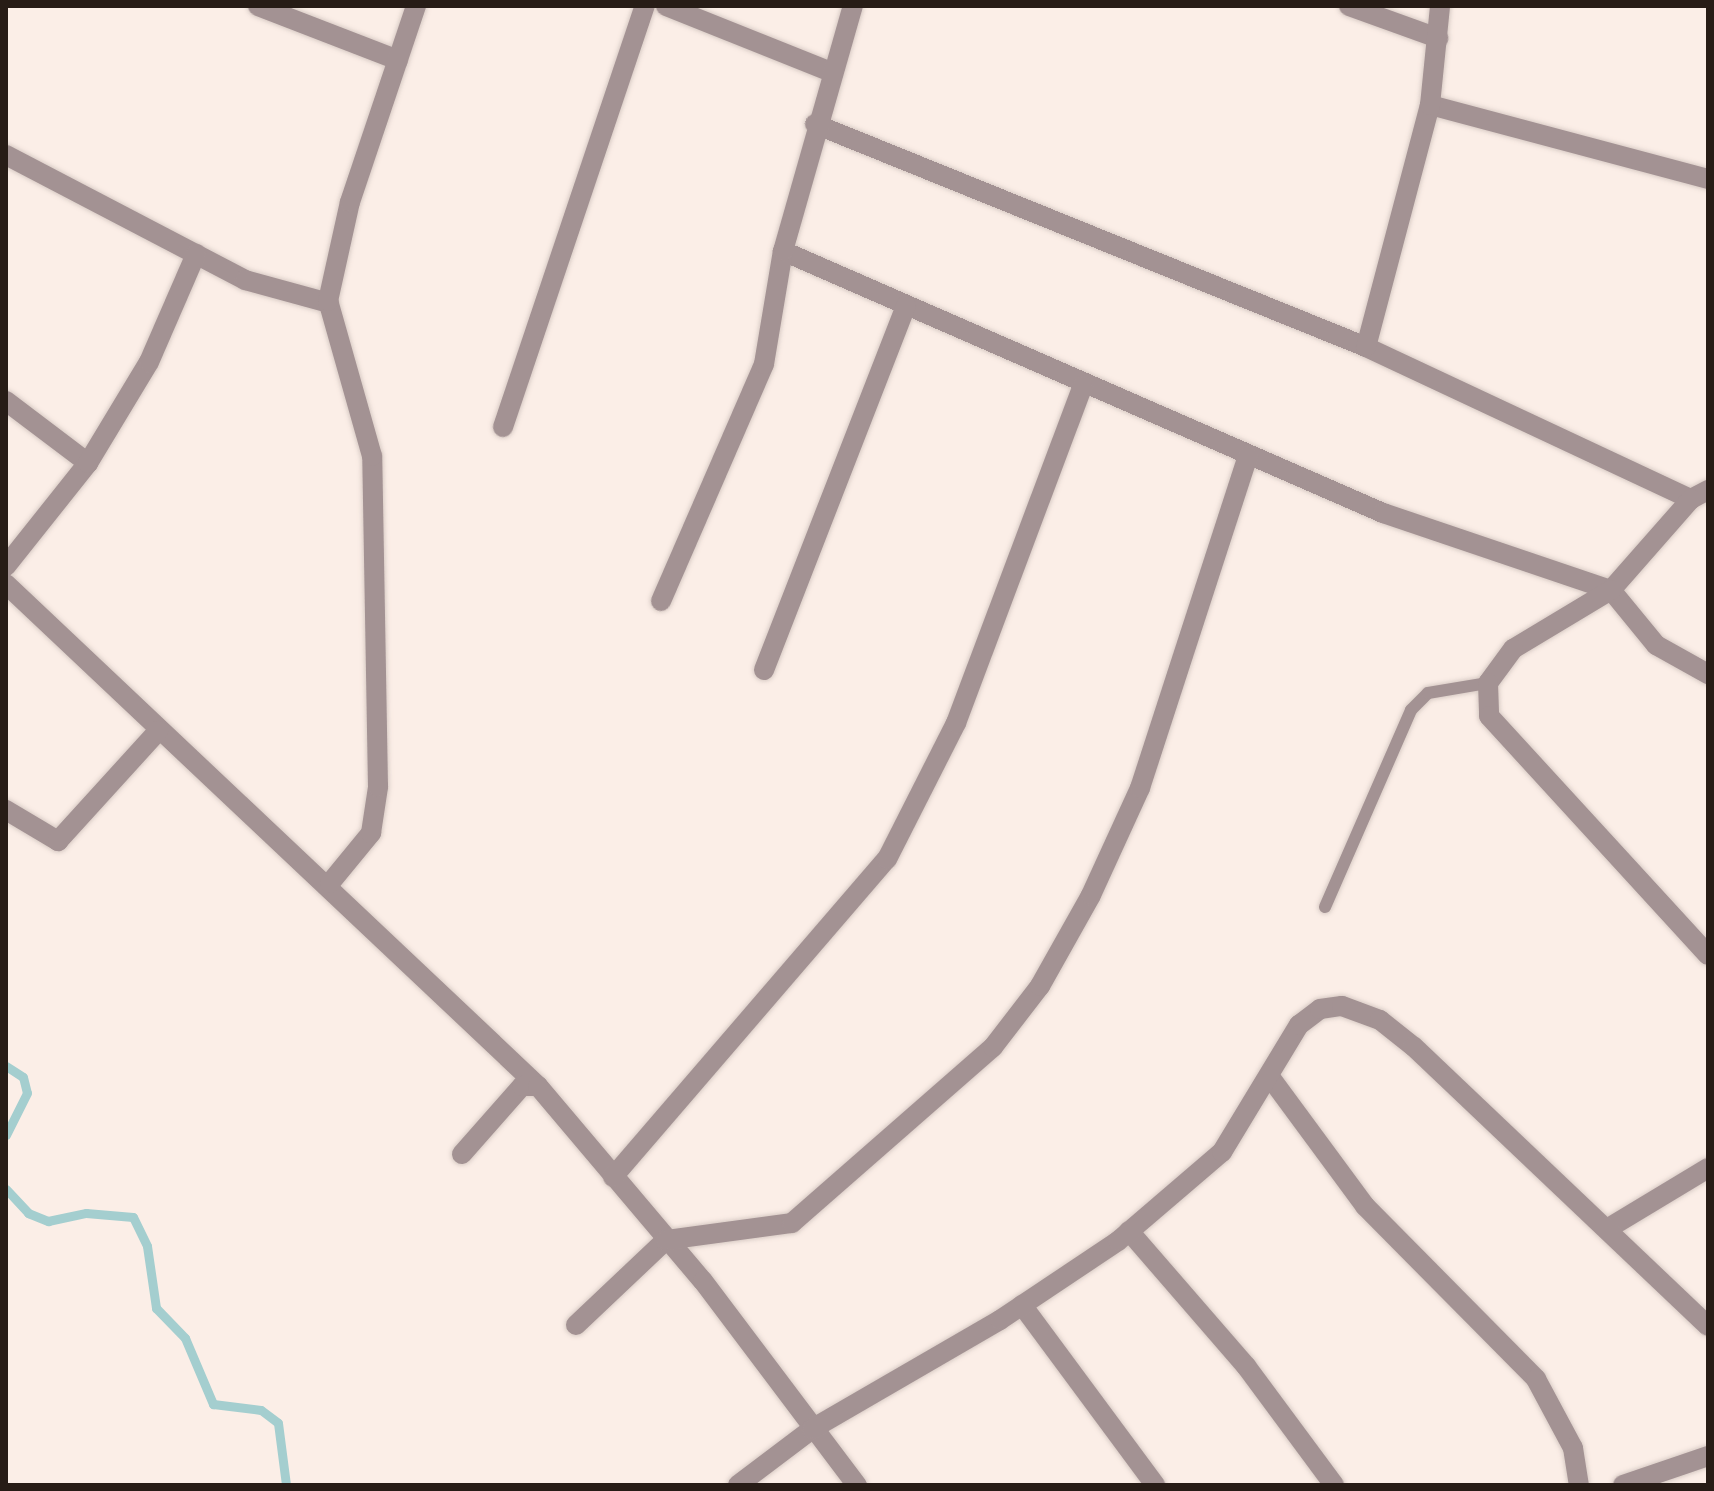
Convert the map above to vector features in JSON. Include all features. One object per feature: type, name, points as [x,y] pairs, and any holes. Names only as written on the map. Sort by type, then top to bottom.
[{"type":"street","points":[[258,6],[398,60]]},
{"type":"street","points":[[330,883],[371,833],[378,787],[372,456],[329,303],[350,202],[416,6]]},
{"type":"street","points":[[503,427],[645,6]]},
{"type":"street","points":[[666,6],[831,72]]},
{"type":"street","points":[[661,601],[764,364],[783,251],[815,124],[853,6]]},
{"type":"street","points":[[1349,6],[1438,38]]},
{"type":"street","points":[[1366,347],[1430,105],[1440,6]]},
{"type":"street","points":[[1430,105],[1708,179]]},
{"type":"street","points":[[815,124],[1366,347],[1700,494],[1611,590],[1513,649],[1488,683],[1489,716],[1708,955]]},
{"type":"street","points":[[6,155],[245,280],[329,303]]},
{"type":"street","points":[[783,251],[1083,386],[1383,513],[1611,590],[1656,645],[1708,674]]},
{"type":"street","points":[[6,566],[88,463],[149,362],[196,254]]},
{"type":"street","points":[[764,670],[906,306]]},
{"type":"street","points":[[613,1177],[887,859],[956,723],[1083,386]]},
{"type":"street","points":[[6,401],[88,463]]},
{"type":"street","points":[[576,1325],[666,1240],[792,1223],[993,1047],[1040,986],[1140,788],[1248,456]]},
{"type":"street","points":[[6,584],[158,731],[330,883],[538,1086],[666,1240],[857,1485]]},
{"type":"street","points":[[6,810],[58,841],[158,731]]},
{"type":"street","points":[[738,1485],[812,1429],[1022,1305],[1129,1231],[1222,1152],[1299,1025],[1320,1009],[1342,1006],[1380,1020],[1708,1326]]},
{"type":"street","points":[[1270,1077],[1365,1206],[1536,1379],[1573,1448],[1579,1485]]},
{"type":"street","points":[[462,1154],[522,1086],[538,1086]]},
{"type":"street","points":[[1607,1229],[1708,1168]]},
{"type":"street","points":[[1129,1231],[1246,1366],[1334,1485]]},
{"type":"street","points":[[1022,1305],[1155,1485]]},
{"type":"street","points":[[1623,1485],[1708,1456]]},
{"type":"lane","points":[[1325,907],[1411,710],[1428,693],[1488,683]]},
{"type":"waterway","points":[[6,1066],[23,1077],[27,1093],[6,1135]]},
{"type":"waterway","points":[[6,1189],[28,1213],[48,1221],[86,1213],[133,1217],[147,1246],[156,1308],[185,1338],[213,1404],[261,1410],[278,1423],[286,1485]]}]
